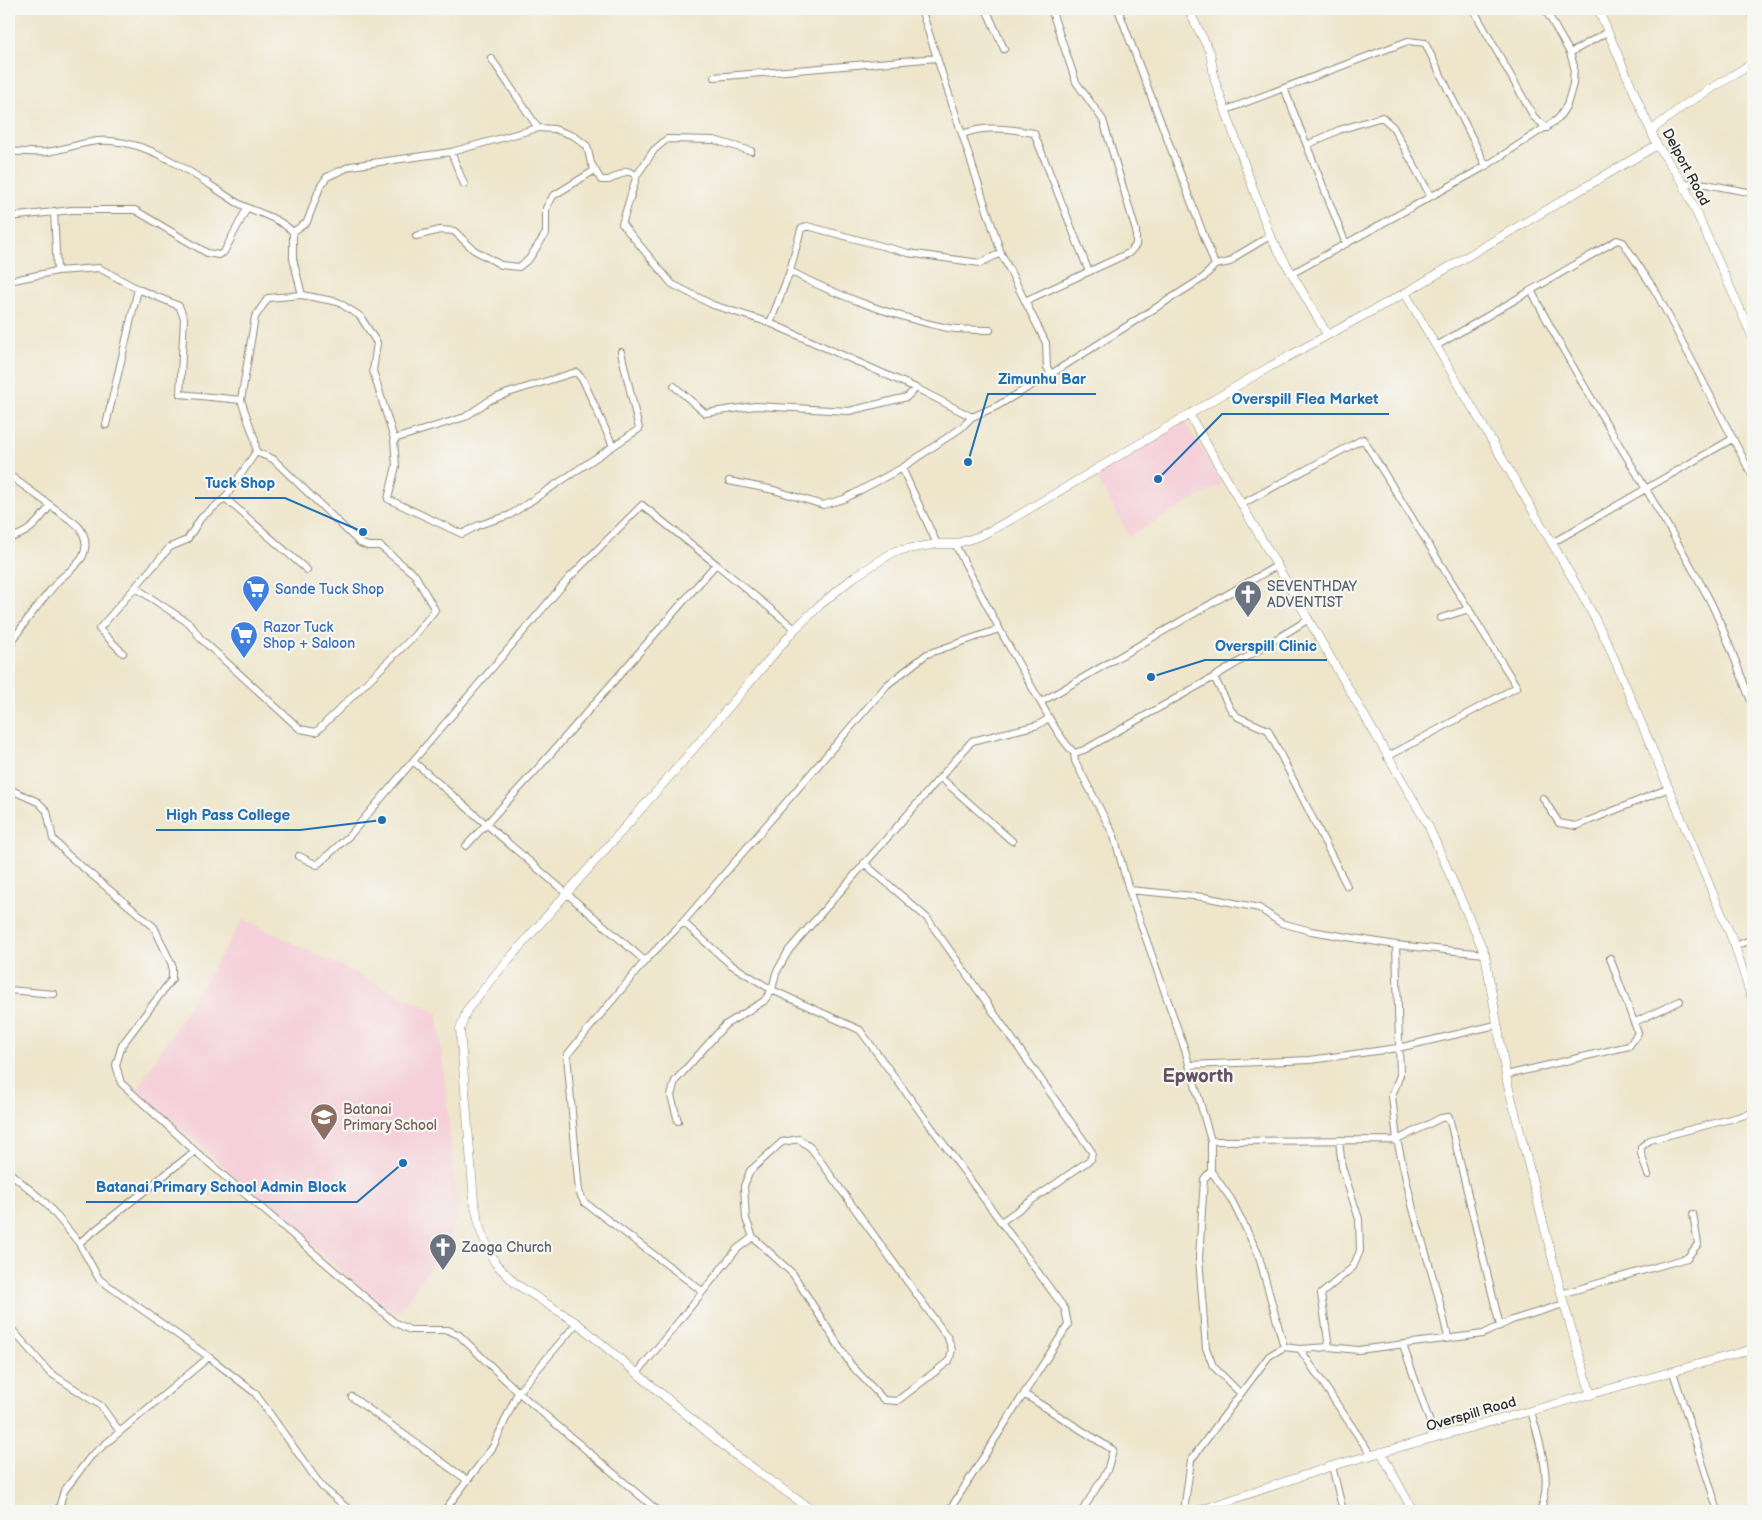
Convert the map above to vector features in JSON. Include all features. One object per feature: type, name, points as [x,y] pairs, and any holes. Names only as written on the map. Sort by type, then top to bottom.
[{"type":"street","points":[[921,9],[1001,253],[1046,344],[1047,367],[1051,374]]},
{"type":"street","points":[[986,9],[1004,49]]},
{"type":"street","points":[[1025,301],[1129,253],[1136,245],[1136,231],[1103,120],[1076,82],[1051,9]]},
{"type":"street","points":[[1118,9],[1215,266]]},
{"type":"street","points":[[1188,9],[1210,52],[1215,81],[1270,236],[1327,334]]},
{"type":"street","points":[[1474,9],[1534,117],[1547,128]]},
{"type":"street","points":[[1293,273],[1430,195],[1486,166],[1547,128],[1558,119],[1567,105],[1573,84],[1574,66],[1570,53],[1545,9]]},
{"type":"street","name":"Delport Road","points":[[1598,9],[1657,144],[1683,183],[1753,338]]},
{"type":"street","points":[[1750,9],[1753,18]]},
{"type":"street","points":[[1570,53],[1607,32]]},
{"type":"street","points":[[1226,110],[1408,41],[1425,43],[1486,166]]},
{"type":"street","points":[[491,58],[538,128]]},
{"type":"street","points":[[714,77],[937,58]]},
{"type":"street","points":[[1652,130],[1683,106],[1753,63]]},
{"type":"street","points":[[1284,88],[1346,244]]},
{"type":"street","points":[[1307,145],[1339,130],[1382,117],[1393,127],[1430,195]]},
{"type":"street","points":[[293,232],[307,222],[320,187],[327,177],[351,166],[451,152],[538,128],[554,129],[574,136],[587,146],[595,170],[601,180],[609,180],[627,172],[637,175]]},
{"type":"street","points":[[963,134],[972,130],[1016,130],[1034,133],[1089,272]]},
{"type":"street","points":[[751,151],[714,140],[668,139],[654,150],[637,175],[622,224],[672,284],[713,305],[770,323],[916,388],[972,417]]},
{"type":"street","points":[[9,152],[46,152],[101,140],[132,144],[164,157],[247,208],[279,222],[293,232]]},
{"type":"street","points":[[813,1511],[732,1452],[577,1323],[528,1292],[495,1263],[481,1232],[474,1200],[460,1029],[467,1010],[565,894],[684,760],[795,630],[840,588],[885,557],[905,548],[955,544],[980,536],[1012,520],[1327,334],[1405,293],[1657,144]]},
{"type":"street","points":[[451,152],[464,184]]},
{"type":"street","points":[[416,236],[440,230],[454,231],[474,250],[502,265],[520,267],[529,259],[546,233],[546,208],[553,196],[595,170]]},
{"type":"street","points":[[1683,183],[1706,184],[1753,193]]},
{"type":"street","points":[[9,216],[54,212],[135,210],[207,253],[219,255],[224,252],[247,208]]},
{"type":"street","points":[[54,212],[57,271]]},
{"type":"street","points":[[770,323],[790,271],[801,228],[807,226],[908,253],[980,263],[1001,253]]},
{"type":"street","points":[[293,232],[292,259],[302,295]]},
{"type":"street","points":[[729,481],[774,490],[823,505],[844,499],[902,468],[961,428],[972,417],[997,406],[1051,374],[1195,283],[1215,266],[1230,262],[1238,255],[1270,236]]},
{"type":"street","points":[[1438,345],[1617,240],[1623,242],[1656,292],[1753,477]]},
{"type":"street","points":[[9,281],[57,271],[99,268],[138,289],[179,306],[184,318],[180,394],[241,400]]},
{"type":"street","points":[[790,271],[808,281],[898,315],[950,328],[990,330]]},
{"type":"street","points":[[106,425],[138,289]]},
{"type":"street","points":[[1531,290],[1553,334],[1646,488],[1709,599],[1753,706]]},
{"type":"street","points":[[1405,293],[1438,345],[1608,644],[1667,789],[1735,946],[1753,1003]]},
{"type":"street","points":[[123,653],[99,629],[170,547],[187,540],[201,518],[225,498],[256,452],[255,440],[241,400],[255,317],[268,298],[302,295],[338,302],[360,316],[377,343],[373,371],[394,439],[396,466],[388,499],[462,534],[478,525],[510,515],[639,429],[621,352]]},
{"type":"street","points":[[394,439],[465,417],[490,400],[576,372],[583,380],[613,446]]},
{"type":"street","points":[[674,386],[705,413],[754,406],[849,410],[908,397],[916,388]]},
{"type":"street","points":[[1190,416],[1428,825],[1485,954],[1506,1075],[1564,1304],[1591,1395]]},
{"type":"street","points":[[1242,504],[1363,439],[1517,687],[1387,757]]},
{"type":"street","points":[[1552,543],[1732,439]]},
{"type":"street","points":[[136,588],[190,624],[201,639],[300,729],[316,732],[414,636],[434,610],[415,575],[380,546],[368,546],[360,543],[273,459],[256,452]]},
{"type":"street","points":[[902,468],[937,544]]},
{"type":"street","points":[[9,475],[84,531],[85,544],[82,557],[23,623],[9,647]]},
{"type":"street","points":[[225,498],[308,570]]},
{"type":"street","points":[[299,856],[317,865],[350,835],[568,579],[642,505],[795,630]]},
{"type":"street","points":[[9,538],[23,535],[38,522],[50,506]]},
{"type":"street","points":[[955,544],[998,629],[1049,718],[1065,743],[1074,752],[1075,761],[1114,836],[1129,890],[1190,1065],[1211,1141],[1211,1171],[1231,1199],[1258,1253],[1284,1346]]},
{"type":"street","points":[[466,846],[540,766],[716,564]]},
{"type":"street","points":[[1041,702],[1278,565]]},
{"type":"street","points":[[1441,618],[1469,608]]},
{"type":"street","points":[[1074,752],[1084,750],[1214,677],[1309,619]]},
{"type":"street","points":[[702,1291],[584,1202],[579,1192],[567,1055],[645,961],[683,922],[887,685],[927,654],[998,629]]},
{"type":"street","points":[[1214,677],[1231,710],[1238,718],[1268,730],[1347,886]]},
{"type":"street","points":[[678,1121],[671,1096],[675,1081],[725,1025],[764,1001],[772,990],[776,973],[789,950],[864,862],[972,741],[1038,724],[1049,718]]},
{"type":"street","points":[[414,762],[645,961]]},
{"type":"street","points":[[940,778],[1012,841]]},
{"type":"street","points":[[9,789],[38,802],[48,811],[53,839],[68,855],[154,927],[172,965],[172,979],[122,1045],[116,1065],[121,1083],[195,1151],[394,1322],[410,1330],[448,1330],[459,1335],[518,1392],[658,1511]]},
{"type":"street","points":[[1544,798],[1559,823],[1576,826],[1667,789]]},
{"type":"street","points":[[864,862],[927,918],[1092,1152],[1091,1159],[1002,1222]]},
{"type":"street","points":[[1129,890],[1204,897],[1259,908],[1281,923],[1311,931],[1396,945],[1485,954]]},
{"type":"street","points":[[683,922],[730,964],[772,990],[860,1030],[1065,1309],[1068,1325],[948,1511]]},
{"type":"street","points":[[1735,946],[1753,939]]},
{"type":"street","points":[[1396,945],[1400,1075],[1392,1096],[1397,1140],[1413,1209],[1448,1337]]},
{"type":"street","points":[[1506,1075],[1629,1046],[1638,1033],[1610,958]]},
{"type":"street","points":[[9,990],[54,994]]},
{"type":"street","points":[[1635,1022],[1680,1000]]},
{"type":"street","points":[[1190,1065],[1310,1060],[1398,1048],[1496,1025]]},
{"type":"street","points":[[1648,1175],[1641,1154],[1641,1147],[1650,1140],[1753,1113]]},
{"type":"street","points":[[1211,1141],[1397,1140],[1441,1118],[1449,1117],[1500,1326]]},
{"type":"street","points":[[800,1139],[811,1148],[948,1338],[952,1350],[949,1361],[897,1401],[884,1400],[851,1365],[793,1274],[752,1237],[746,1219],[744,1186],[750,1171],[782,1142],[800,1139]]},
{"type":"street","points":[[1329,1346],[1321,1294],[1353,1267],[1360,1251],[1359,1219],[1342,1167],[1339,1140]]},
{"type":"street","points":[[79,1243],[195,1151]]},
{"type":"street","points":[[1211,1171],[1204,1180],[1199,1258],[1206,1348],[1213,1366],[1240,1393]]},
{"type":"street","points":[[9,1172],[46,1203],[79,1243],[99,1279],[255,1393],[322,1487],[351,1511]]},
{"type":"street","points":[[1562,1294],[1686,1258],[1698,1244],[1692,1214]]},
{"type":"street","points":[[638,1372],[737,1249],[752,1237]]},
{"type":"street","points":[[1184,1511],[1191,1460],[1269,1356],[1284,1346],[1300,1349],[1329,1346],[1358,1350],[1483,1334],[1500,1326],[1564,1304]]},
{"type":"street","points":[[444,1511],[493,1447],[518,1392],[577,1323]]},
{"type":"street","points":[[9,1326],[49,1372],[101,1406],[120,1432]]},
{"type":"street","points":[[1403,1345],[1435,1437]]},
{"type":"street","points":[[1300,1349],[1371,1455]]},
{"type":"street","name":"Overspill Road","points":[[1198,1511],[1332,1466],[1753,1350]]},
{"type":"street","points":[[58,1511],[64,1491],[90,1456],[208,1357]]},
{"type":"street","points":[[1673,1372],[1718,1511]]},
{"type":"street","points":[[1024,1394],[1113,1450],[1107,1471],[1082,1511]]},
{"type":"street","points":[[352,1397],[467,1480]]},
{"type":"street","points":[[1531,1411],[1544,1465],[1544,1501],[1540,1511]]},
{"type":"street","points":[[1381,1452],[1413,1511]]},
{"type":"street","points":[[1332,1466],[1343,1511]]},
{"type":"shaded area","points":[[1185,422],[1222,484],[1129,536],[1094,473]]},
{"type":"shaded area","name":"Batanai Primary School","points":[[243,919],[438,1013],[458,1218],[441,1251],[397,1314],[353,1281],[137,1090]]},
{"type":"place","name":"Zimunhu Bar","points":[[968,462]]},
{"type":"place","name":"Overspill Flea Market","points":[[1158,479]]},
{"type":"place","name":"Tuck Shop","points":[[363,532]]},
{"type":"place","name":"Sande Tuck Shop","points":[[256,613]]},
{"type":"place","name":"SEVENTHDAY ADVENTIST","points":[[1248,618]]},
{"type":"place","name":"Razor Tuck Shop + Saloon","points":[[244,659]]},
{"type":"place","name":"Overspill Clinic","points":[[1151,677]]},
{"type":"place","name":"High Pass College","points":[[382,820]]},
{"type":"place","name":"Batanai Primary School","points":[[324,1141]]},
{"type":"place","name":"Batanai Primary School Admin Block","points":[[403,1163]]},
{"type":"place","name":"Zaoga Church","points":[[443,1271]]},
{"type":"district","name":"Epworth","points":[[1198,1076]]}]
